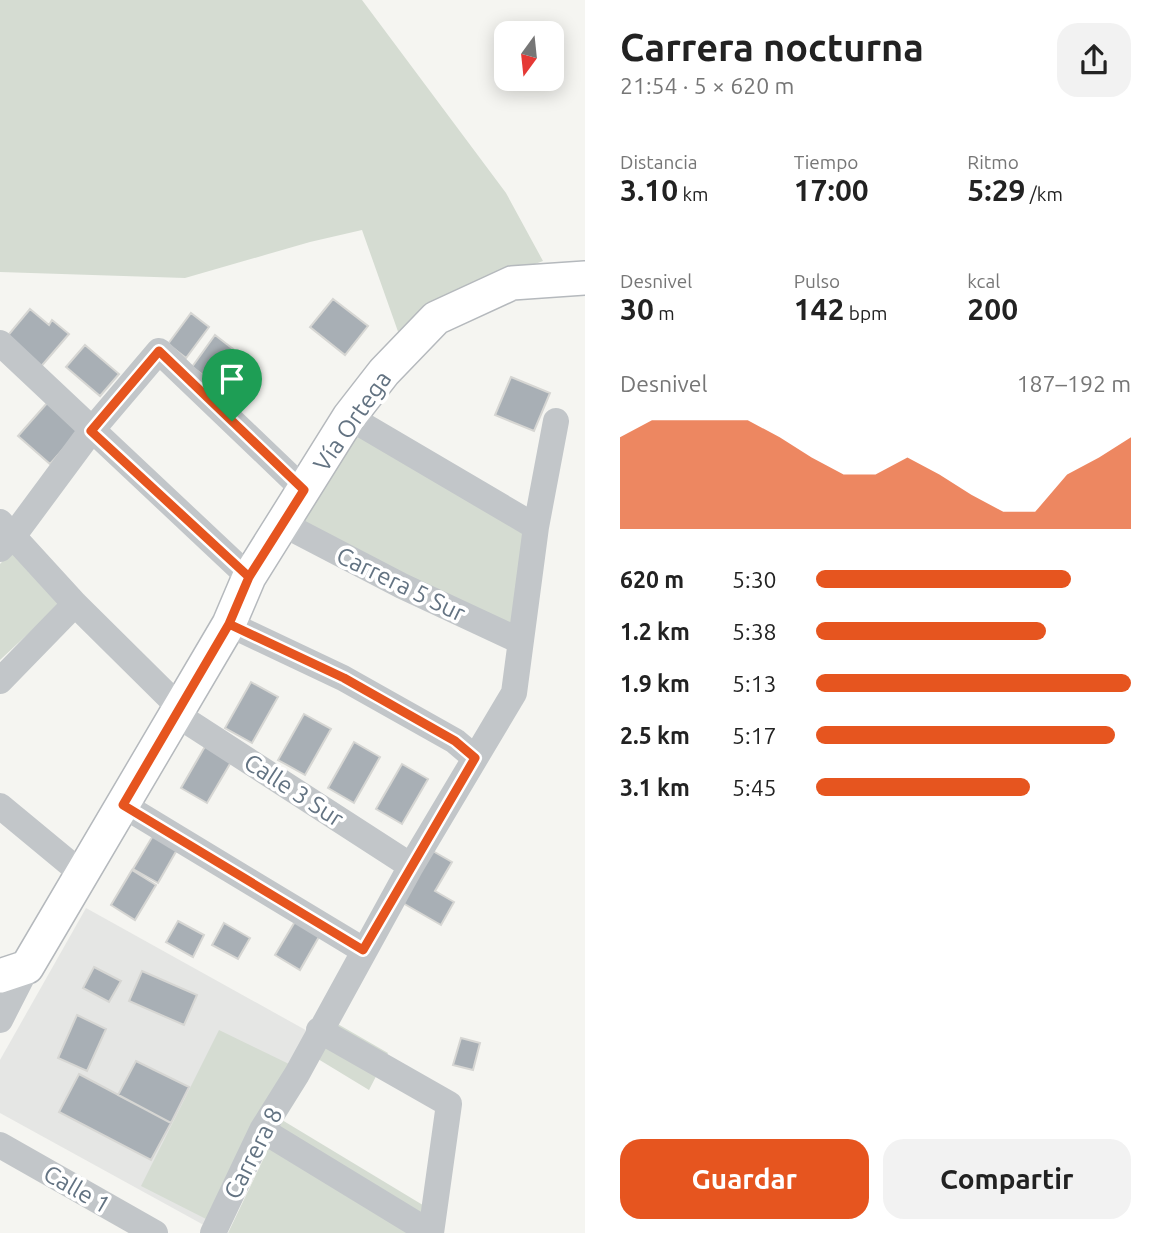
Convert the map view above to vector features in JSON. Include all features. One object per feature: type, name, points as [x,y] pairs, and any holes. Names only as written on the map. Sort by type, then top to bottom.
[{"type":"main road","name":"Vía Ortega","points":[[14,972],[82,873],[123,805],[229,624],[249,577],[349,418],[384,372],[436,318],[512,283],[585,278]]},
{"type":"street","points":[[0,343],[249,577]]},
{"type":"street","points":[[5,535],[159,351],[304,490]]},
{"type":"street","points":[[349,418],[536,527]]},
{"type":"street","name":"Carrera 8","points":[[213,1233],[262,1130],[297,1074],[411,866],[514,693],[536,527],[556,421]]},
{"type":"street","name":"Carrera 5 Sur","points":[[283,524],[402,586],[520,641]]},
{"type":"street","name":"Calle 3 Sur","points":[[5,535],[178,711],[411,866]]},
{"type":"street","points":[[0,681],[75,604]]},
{"type":"street","points":[[229,624],[344,678],[455,741],[475,758]]},
{"type":"street","points":[[123,805],[363,950]]},
{"type":"street","points":[[0,806],[82,873]]},
{"type":"street","points":[[0,1020],[14,972]]},
{"type":"street","points":[[262,1130],[431,1233],[449,1104],[319,1030]]},
{"type":"street","name":"Calle 1","points":[[0,1145],[155,1233]]},
{"type":"shaded area","points":[[0,0],[362,0],[506,193],[543,261],[431,304],[401,340],[362,230],[185,278],[0,272]]},
{"type":"shaded area","points":[[353,427],[530,531],[516,634],[301,523]]},
{"type":"shaded area","points":[[14,549],[61,603],[0,660],[0,564]]},
{"type":"shaded area","points":[[86,908],[311,1033],[211,1229],[0,1113],[0,1060]]},
{"type":"shaded area","points":[[336,1023],[388,1053],[369,1090],[318,1059]]},
{"type":"shaded area","points":[[219,1030],[289,1064],[210,1221],[141,1186]]},
{"type":"shaded area","points":[[282,1120],[441,1216],[439,1233],[228,1233]]},
{"type":"building","points":[[333,299],[368,326],[345,355],[310,327]]},
{"type":"building","points":[[30,309],[49,325],[52,320],[69,334],[38,370],[5,339]]},
{"type":"building","points":[[191,313],[209,327],[186,358],[168,344]]},
{"type":"building","points":[[215,335],[233,349],[210,380],[192,367]]},
{"type":"building","points":[[85,345],[119,374],[100,396],[66,367]]},
{"type":"building","points":[[511,377],[550,393],[534,431],[495,415]]},
{"type":"building","points":[[48,402],[80,430],[50,464],[18,436]]},
{"type":"building","points":[[251,682],[278,697],[252,743],[225,728]]},
{"type":"building","points":[[304,714],[331,729],[305,775],[278,760]]},
{"type":"building","points":[[354,742],[380,757],[354,803],[328,788]]},
{"type":"building","points":[[207,743],[234,757],[207,803],[181,788]]},
{"type":"building","points":[[402,764],[428,779],[402,824],[376,809]]},
{"type":"building","points":[[154,834],[178,848],[158,883],[133,869]]},
{"type":"building","points":[[431,850],[452,862],[435,891],[454,902],[441,925],[401,902]]},
{"type":"building","points":[[132,870],[156,885],[135,920],[111,905]]},
{"type":"building","points":[[296,920],[320,935],[300,970],[275,955]]},
{"type":"building","points":[[178,921],[204,935],[193,957],[166,942]]},
{"type":"building","points":[[224,923],[250,938],[238,959],[212,945]]},
{"type":"building","points":[[94,967],[121,981],[109,1002],[83,988]]},
{"type":"building","points":[[142,971],[197,995],[184,1025],[129,1001]]},
{"type":"building","points":[[77,1015],[106,1029],[87,1071],[58,1058]]},
{"type":"building","points":[[461,1038],[480,1043],[473,1070],[453,1065]]},
{"type":"building","points":[[136,1061],[189,1087],[171,1123],[118,1095]]},
{"type":"building","points":[[79,1074],[171,1123],[151,1160],[59,1112]]},
{"type":"route","points":[[232,421],[159,351],[91,431],[249,577],[229,624],[344,678],[455,741],[475,758],[363,950],[123,805],[229,624],[249,577],[304,490],[232,421]]}]
